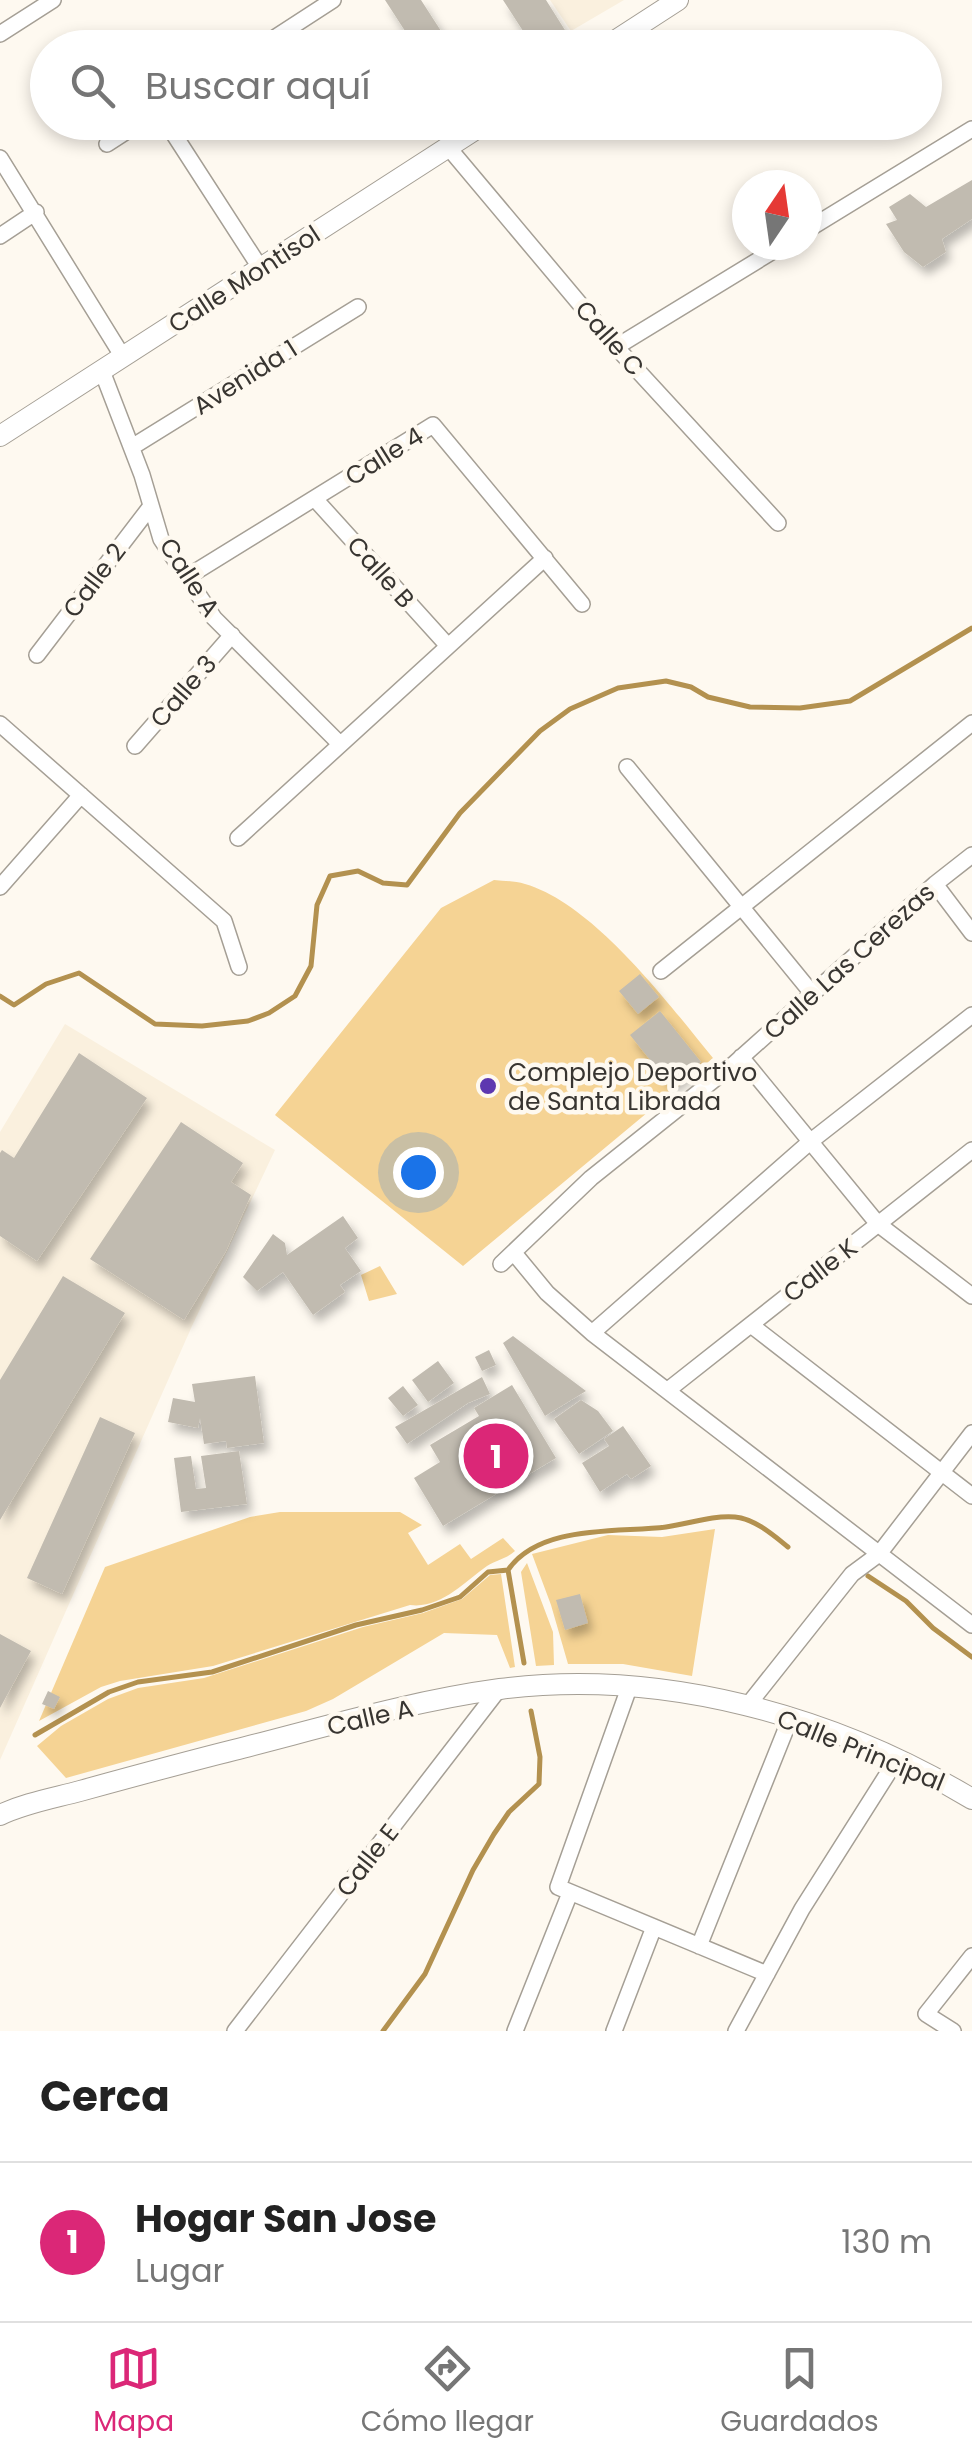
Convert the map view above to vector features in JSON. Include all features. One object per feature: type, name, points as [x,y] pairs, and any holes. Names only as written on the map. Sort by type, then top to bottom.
[{"type":"street","points":[[0,34],[53,0]]},
{"type":"street","points":[[286,30],[333,0]]},
{"type":"street","points":[[632,30],[678,0]]},
{"type":"street","points":[[822,221],[972,129]]},
{"type":"street","points":[[106,144],[112,140]]},
{"type":"street","points":[[178,140],[261,269]]},
{"type":"street","name":"Calle Montisol","points":[[0,436],[459,140]]},
{"type":"street","name":"Calle C","points":[[448,147],[616,347],[778,523]]},
{"type":"street","points":[[0,158],[123,357]]},
{"type":"street","points":[[0,236],[36,212]]},
{"type":"street","points":[[616,347],[758,260]]},
{"type":"street","name":"Avenida 1","points":[[132,448],[358,306]]},
{"type":"street","name":"Calle A","points":[[102,371],[161,539],[214,618],[340,744]]},
{"type":"street","name":"Calle 4","points":[[186,577],[433,426],[582,604]]},
{"type":"street","name":"Calle B","points":[[315,499],[448,646]]},
{"type":"street","name":"Calle 2","points":[[37,655],[151,506]]},
{"type":"street","points":[[238,838],[545,558]]},
{"type":"street","name":"Calle 3","points":[[135,746],[232,635]]},
{"type":"street","points":[[661,971],[972,723]]},
{"type":"street","points":[[0,724],[224,920],[239,966]]},
{"type":"street","points":[[627,767],[812,992]]},
{"type":"street","points":[[0,887],[81,795]]},
{"type":"street","name":"Calle Las Cerezas","points":[[501,1264],[591,1178],[741,1057],[972,855]]},
{"type":"street","points":[[935,884],[972,933]]},
{"type":"street","points":[[592,1333],[811,1141],[972,1016]]},
{"type":"street","points":[[741,1057],[878,1224],[972,1296]]},
{"type":"street","name":"Calle K","points":[[668,1390],[969,1157]]},
{"type":"street","points":[[514,1253],[548,1293],[592,1333],[972,1625]]},
{"type":"street","points":[[751,1325],[972,1496]]},
{"type":"street","points":[[748,1705],[852,1574],[879,1554],[972,1433]]},
{"type":"street","name":"Calle A","points":[[0,1815],[168,1766],[499,1690],[568,1684],[630,1686],[693,1693],[748,1705]]},
{"type":"street","points":[[630,1686],[558,1887],[767,1974]]},
{"type":"street","name":"Calle E","points":[[235,2031],[499,1690]]},
{"type":"street","name":"Calle Principal","points":[[748,1705],[897,1760],[972,1799]]},
{"type":"street","points":[[699,1946],[790,1718]]},
{"type":"street","points":[[736,2031],[802,1909],[897,1760]]},
{"type":"street","points":[[514,2031],[570,1893]]},
{"type":"street","points":[[614,2031],[654,1927]]},
{"type":"street","points":[[953,2031],[926,2014],[972,1956]]},
{"type":"shaded area","points":[[550,0],[624,0],[573,30]]},
{"type":"shaded area","name":"Complejo Deportivo de Santa Librada","points":[[494,880],[525,884],[551,895],[603,933],[713,1058],[463,1266],[275,1115],[441,908]]},
{"type":"shaded area","points":[[65,1024],[275,1150],[192,1326],[0,1760],[0,1132]]},
{"type":"shaded area","points":[[380,1266],[397,1294],[369,1301],[361,1275]]},
{"type":"shaded area","points":[[280,1512],[400,1512],[422,1525],[408,1533],[428,1565],[460,1544],[471,1559],[503,1538],[515,1551],[432,1603],[410,1605],[213,1666],[120,1681],[101,1687],[39,1721],[105,1567],[250,1517]]},
{"type":"shaded area","points":[[715,1529],[692,1676],[623,1664],[568,1664],[532,1554],[608,1535],[662,1537]]},
{"type":"shaded area","points":[[527,1563],[553,1632],[554,1665],[536,1666],[521,1572]]},
{"type":"shaded area","points":[[501,1574],[515,1667],[510,1668],[497,1635],[444,1633],[306,1711],[66,1778],[37,1746],[61,1726],[108,1699],[138,1688],[204,1678],[363,1627],[423,1613],[462,1599],[490,1575]]},
{"type":"building","points":[[385,0],[421,0],[440,30],[404,30]]},
{"type":"building","points":[[503,0],[546,0],[565,30],[522,30]]},
{"type":"building","points":[[972,180],[972,219],[942,239],[946,252],[923,267],[904,252],[886,224],[897,220],[889,207],[910,194],[926,207]]},
{"type":"building","points":[[640,974],[659,997],[638,1014],[619,991]]},
{"type":"building","points":[[660,1011],[701,1062],[671,1086],[630,1035]]},
{"type":"building","points":[[79,1053],[147,1098],[37,1261],[0,1236],[0,1153],[2,1150],[14,1158]]},
{"type":"building","points":[[181,1122],[243,1163],[231,1182],[251,1195],[226,1251],[184,1320],[90,1259]]},
{"type":"building","points":[[343,1216],[358,1238],[345,1248],[361,1271],[340,1285],[345,1292],[313,1315],[283,1272],[257,1291],[243,1277],[273,1234],[285,1243],[287,1255]]},
{"type":"building","points":[[63,1276],[125,1313],[0,1520],[0,1380]]},
{"type":"building","points":[[513,1336],[586,1391],[545,1416],[503,1343]]},
{"type":"building","points":[[489,1350],[496,1365],[482,1371],[475,1357]]},
{"type":"building","points":[[438,1361],[454,1383],[428,1402],[412,1380]]},
{"type":"building","points":[[255,1376],[264,1443],[227,1448],[226,1441],[204,1444],[200,1418],[198,1428],[168,1422],[173,1398],[195,1402],[192,1384]]},
{"type":"building","points":[[482,1377],[490,1394],[468,1403],[407,1444],[395,1427]]},
{"type":"building","points":[[512,1385],[556,1458],[443,1526],[414,1478],[440,1462],[430,1445],[479,1416],[474,1408]]},
{"type":"building","points":[[403,1386],[418,1405],[403,1416],[388,1398]]},
{"type":"building","points":[[581,1400],[598,1411],[613,1431],[579,1454],[554,1419]]},
{"type":"building","points":[[100,1417],[135,1433],[62,1594],[27,1578]]},
{"type":"building","points":[[623,1426],[651,1466],[631,1479],[627,1474],[600,1492],[582,1463],[609,1446],[604,1439]]},
{"type":"building","points":[[239,1451],[247,1504],[181,1512],[174,1458],[191,1456],[196,1489],[206,1488],[201,1456]]},
{"type":"building","points":[[580,1594],[588,1623],[565,1630],[556,1600]]},
{"type":"building","points":[[0,1634],[31,1651],[0,1708]]},
{"type":"building","points":[[48,1691],[60,1697],[54,1709],[42,1704]]},
{"type":"waterway","points":[[0,996],[14,1005],[46,984],[79,973],[155,1024],[202,1026],[248,1021],[295,996],[311,966],[317,905],[330,876],[358,871],[383,883],[407,885],[460,813],[540,731],[570,709],[618,688],[666,681],[750,707],[800,708],[850,701],[972,628]]},
{"type":"waterway","points":[[524,1663],[508,1570],[539,1545],[581,1534],[727,1517],[757,1524],[788,1547]]},
{"type":"waterway","points":[[35,1735],[109,1692],[138,1682],[212,1672],[356,1625],[422,1610],[460,1597],[488,1572],[508,1570]]},
{"type":"waterway","points":[[868,1576],[906,1601],[933,1628],[972,1657]]},
{"type":"waterway","points":[[383,2031],[425,1974],[494,1834],[509,1812],[539,1784],[540,1757],[531,1711]]},
{"type":"place","name":"Complejo Deportivo de Santa Librada","points":[[488,1086]]},
{"type":"place","name":"Hogar San Jose","points":[[496,1456]]}]
